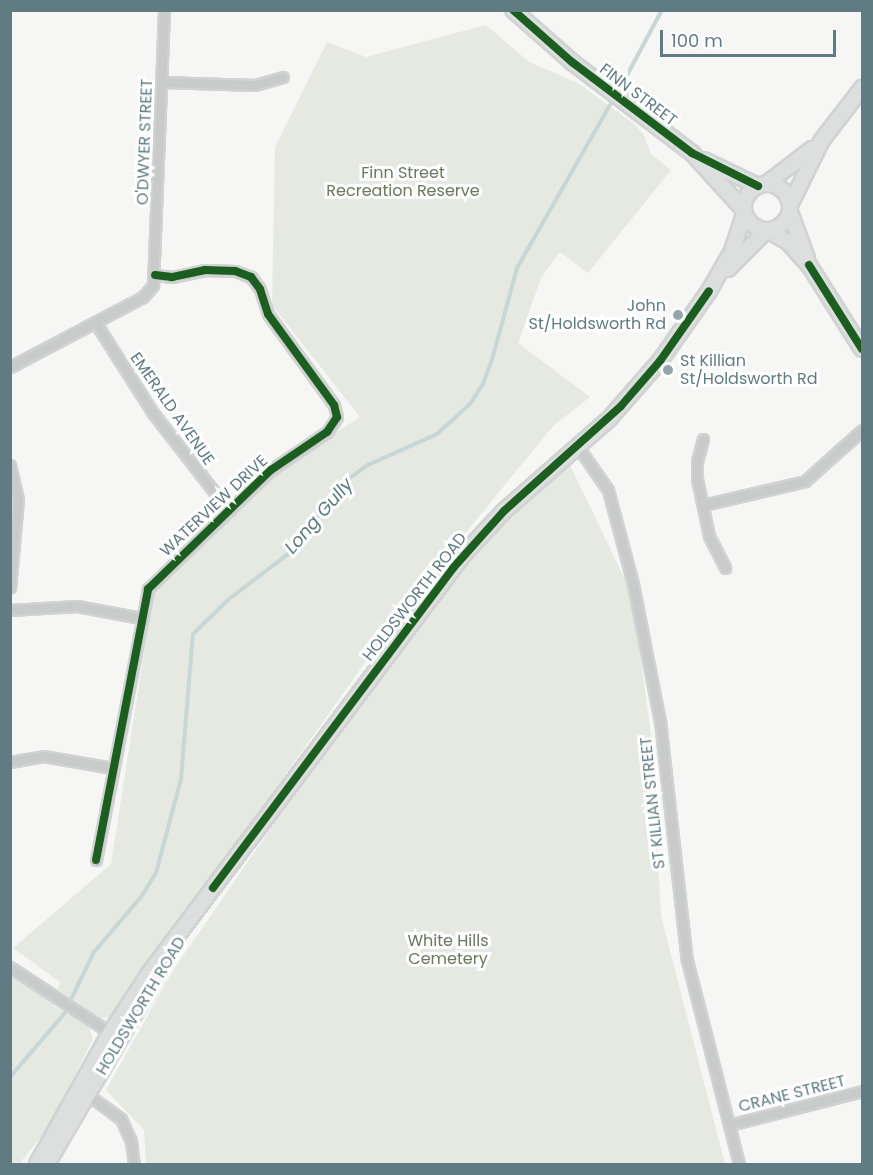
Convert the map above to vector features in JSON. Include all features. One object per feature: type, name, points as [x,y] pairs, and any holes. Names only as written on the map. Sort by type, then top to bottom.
[{"type":"main road","name":"FINN STREET","points":[[513,10],[610,91],[692,153],[744,211]]},
{"type":"main road","points":[[767,231],[782,225],[822,140],[862,88]]},
{"type":"main road","points":[[822,140],[747,195],[744,211],[752,226],[788,242],[809,265],[862,349]]},
{"type":"main road","name":"FINN STREET","points":[[692,153],[762,185]]},
{"type":"main road","points":[[762,185],[785,193],[809,265]]},
{"type":"main road","name":"HOLDSWORTH ROAD","points":[[47,1164],[115,1036],[213,888],[453,568],[504,511],[578,447],[636,389],[709,291],[732,251],[744,211]]},
{"type":"main road","name":"HOLDSWORTH ROAD","points":[[709,291],[767,231]]},
{"type":"main road","name":"HOLDSWORTH ROAD","points":[[37,1164],[84,1091]]},
{"type":"street","name":"O'DWYER STREET","points":[[155,275],[164,10]]},
{"type":"street","points":[[162,82],[255,85],[283,77]]},
{"type":"street","name":"WATERVIEW DRIVE","points":[[96,860],[141,618],[152,584],[285,458],[332,428],[337,421],[336,409],[268,314],[260,289],[251,277],[235,271],[205,270],[171,277],[155,275]]},
{"type":"street","points":[[10,368],[145,295],[155,275]]},
{"type":"street","name":"EMERALD AVENUE","points":[[95,322],[153,413],[229,511]]},
{"type":"street","points":[[703,505],[805,481],[862,430]]},
{"type":"street","points":[[703,439],[696,469],[709,536],[725,568]]},
{"type":"street","name":"ST KILLIAN STREET","points":[[578,447],[611,497],[646,641],[660,721],[687,960],[739,1164]]},
{"type":"street","points":[[10,465],[18,500],[10,588]]},
{"type":"street","points":[[10,610],[77,606],[141,618]]},
{"type":"street","points":[[10,762],[43,756],[113,768]]},
{"type":"street","points":[[10,967],[115,1036]]},
{"type":"street","name":"HOLDSWORTH ROAD","points":[[84,1091],[125,1125],[134,1164]]},
{"type":"street","name":"CRANE STREET","points":[[729,1125],[862,1091]]},
{"type":"green space","name":"Finn Street Recreation Reserve","points":[[486,25],[529,62],[578,83],[633,123],[644,135],[651,154],[671,170],[588,273],[560,252],[541,278],[518,343],[590,397],[554,425],[403,609],[114,1016],[101,1018],[58,989],[60,982],[13,948],[111,864],[153,596],[289,463],[360,417],[272,305],[275,147],[327,42],[366,57]]},
{"type":"green space","name":"White Hills Cemetery","points":[[569,463],[632,594],[652,742],[661,916],[725,1164],[146,1164],[144,1130],[106,1090],[172,972],[273,825],[484,541]]},
{"type":"green space","points":[[11,973],[54,1002],[52,1005],[88,1025],[93,1039],[48,1128],[19,1164],[10,1164]]},
{"type":"waterway","name":"Long Gully","points":[[618,92],[662,10]]},
{"type":"waterway","name":"Long Gully","points":[[10,1077],[64,1014],[94,952],[141,897],[156,873],[181,779],[193,634],[229,599],[288,554],[347,480],[368,465],[437,434],[470,404],[483,384],[493,356],[517,268],[614,98]]},
{"type":"cycle path","points":[[513,10],[572,62],[692,153],[758,186]]},
{"type":"cycle path","points":[[809,265],[862,349]]},
{"type":"cycle path","points":[[96,860],[148,589],[271,470],[327,432],[337,417],[334,405],[268,314],[260,289],[251,277],[235,271],[205,270],[172,277],[155,275]]},
{"type":"cycle path","points":[[213,888],[453,568],[504,511],[621,406],[660,361],[709,291]]},
{"type":"place","name":"John St/Holdsworth Rd","points":[[678,315]]},
{"type":"place","name":"St Killian St/Holdsworth Rd","points":[[668,370]]}]
